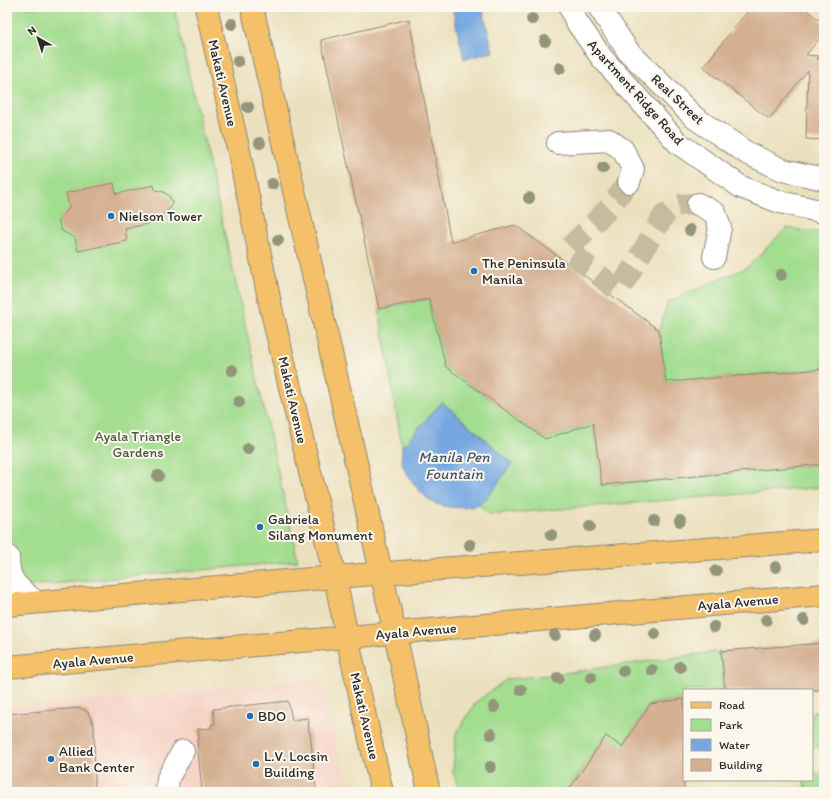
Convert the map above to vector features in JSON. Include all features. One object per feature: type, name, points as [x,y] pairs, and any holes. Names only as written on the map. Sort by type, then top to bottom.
[{"type":"main road","name":"Makati Avenue","points":[[206,7],[271,308],[335,577],[382,792]]},
{"type":"main road","points":[[252,7],[380,574],[395,634],[429,792]]},
{"type":"main road","points":[[7,605],[335,577],[824,540]]},
{"type":"main road","name":"Ayala Avenue","points":[[7,667],[824,595]]},
{"type":"street","name":"Apartment Ridge Road","points":[[570,7],[576,21],[602,58],[678,143],[742,187],[780,202],[824,212]]},
{"type":"street","name":"Real Street","points":[[599,7],[628,51],[695,118],[747,153],[783,170],[824,179]]},
{"type":"street","points":[[558,143],[609,140],[623,150],[632,169],[629,182]]},
{"type":"street","points":[[698,204],[715,213],[720,228],[714,257]]},
{"type":"street","points":[[8,557],[10,575],[14,583],[36,602]]},
{"type":"street","points":[[167,792],[168,778],[183,751]]},
{"type":"shaded area","points":[[313,680],[324,689],[347,792],[7,792],[7,708]]},
{"type":"green space","name":"Ayala Triangle Gardens","points":[[7,7],[174,7],[298,561],[7,588]]},
{"type":"green space","points":[[786,228],[824,233],[824,369],[666,382],[659,330],[668,302],[748,267]]},
{"type":"green space","points":[[429,299],[446,367],[545,439],[593,423],[602,485],[824,464],[824,487],[489,515],[479,505],[486,499],[512,463],[442,402],[402,447],[379,309]]},
{"type":"green space","points":[[721,651],[725,689],[683,689],[683,699],[650,704],[622,747],[605,736],[567,792],[459,792],[453,771],[456,734],[476,702],[507,679],[550,675]]},
{"type":"green space","points":[[824,710],[824,746],[813,748],[813,712]]},
{"type":"green space","points":[[824,773],[824,792],[806,792],[804,781],[813,781],[813,775]]},
{"type":"water","points":[[452,7],[482,7],[493,52],[464,59]]},
{"type":"water","name":"Manila Pen Fountain","points":[[442,402],[512,463],[487,497],[475,506],[457,508],[434,503],[415,485],[406,473],[404,467],[402,460],[402,447]]},
{"type":"building","points":[[751,7],[803,7],[824,24],[824,33],[806,55],[819,56],[817,59],[824,59],[824,140],[806,139],[808,70],[769,119],[703,67]]},
{"type":"building","name":"The Peninsula Manila","points":[[409,19],[451,242],[515,225],[659,330],[666,382],[824,369],[824,464],[602,485],[593,423],[545,439],[446,367],[429,299],[379,309],[321,40]]},
{"type":"building","name":"Nielson Tower","points":[[114,183],[116,194],[154,185],[155,190],[164,192],[170,197],[172,202],[171,207],[155,222],[125,229],[127,241],[78,251],[75,238],[62,231],[60,227],[60,218],[69,208],[66,193]]},
{"type":"building","points":[[824,643],[824,690],[725,689],[721,651]]},
{"type":"building","points":[[683,699],[684,792],[567,792],[606,736],[622,747],[650,704]]},
{"type":"building","name":"L.V. Locsin Building","points":[[288,701],[292,720],[308,718],[316,789],[312,789],[312,792],[202,792],[197,740],[199,739],[198,729],[212,728],[211,724],[215,724],[213,709]]},
{"type":"building","name":"Allied Bank Center","points":[[80,708],[88,712],[94,726],[95,792],[7,792],[7,714]]},
{"type":"tunnel","points":[[629,182],[610,207],[567,250],[619,291],[664,215],[678,205],[698,204]]},
{"type":"place","name":"Nielson Tower","points":[[111,216]]},
{"type":"place","name":"The Peninsula Manila","points":[[474,271]]},
{"type":"place","name":"Gabriela Silang Monument","points":[[260,527]]},
{"type":"place","name":"BDO","points":[[250,716]]},
{"type":"place","name":"Allied Bank Center","points":[[51,759]]},
{"type":"place","name":"L.V. Locsin Building","points":[[256,764]]}]
